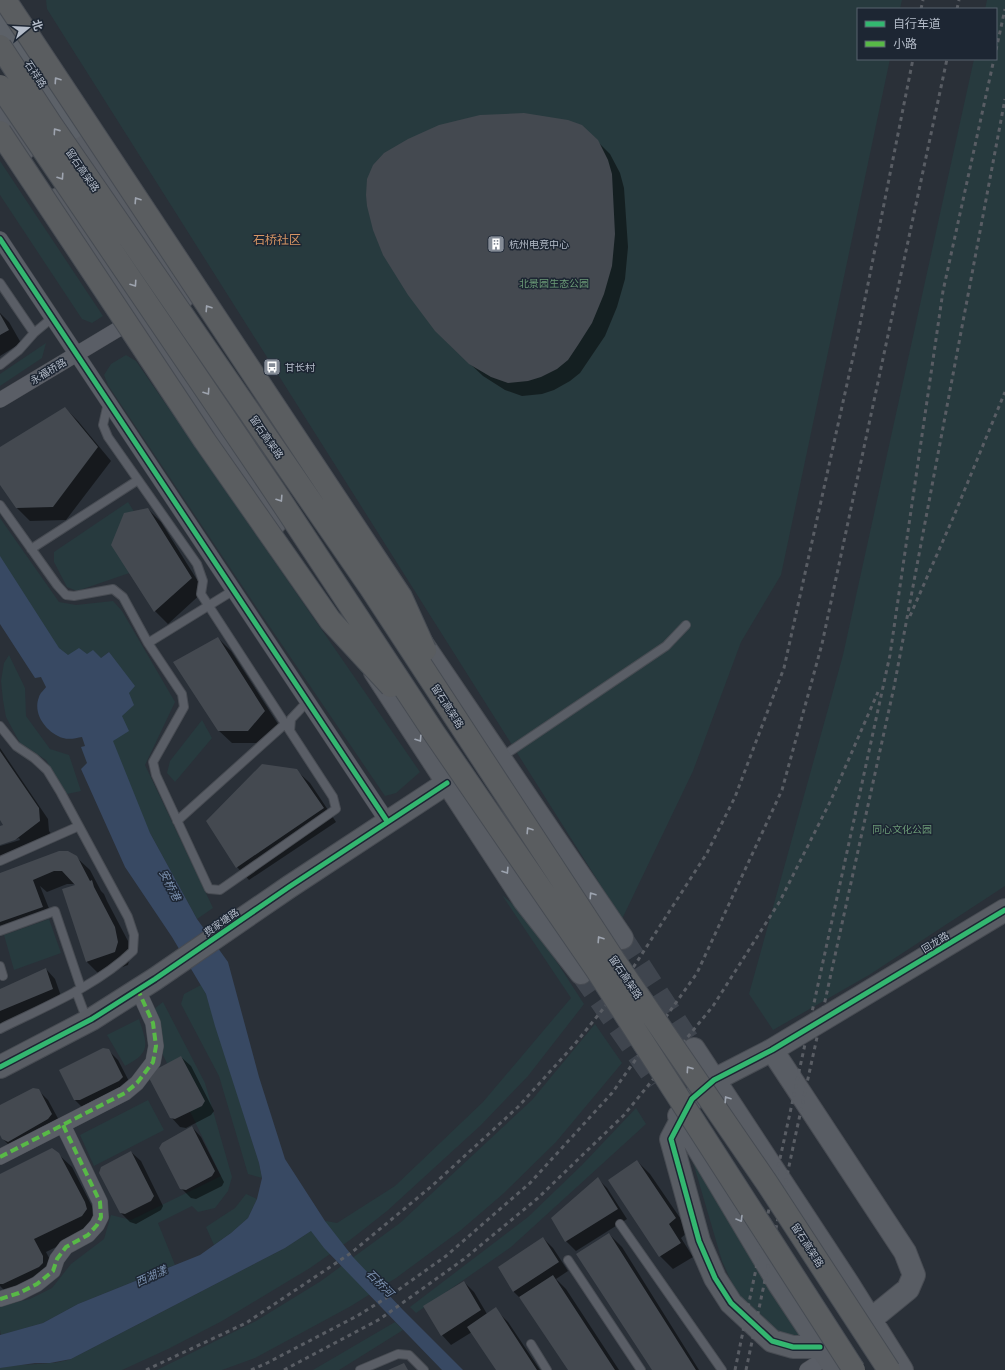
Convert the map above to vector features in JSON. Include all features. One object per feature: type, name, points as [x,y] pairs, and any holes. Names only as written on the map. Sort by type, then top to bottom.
[{"type":"highway","points":[[4,0],[401,597],[454,715]]},
{"type":"highway","name":"留石高架路","points":[[0,46],[60,137],[370,587],[616,963],[767,1183],[889,1370]]},
{"type":"highway","name":"留石高架路","points":[[0,86],[275,492],[434,733],[596,969],[854,1370]]},
{"type":"highway","points":[[0,132],[205,441],[330,620],[434,733]]},
{"type":"main road","name":"石祥路","points":[[0,20],[73,128],[167,274],[406,620],[499,758]]},
{"type":"main road","points":[[0,113],[381,682],[524,900],[581,972]]},
{"type":"main road","points":[[499,758],[622,938]]},
{"type":"main road","name":"费家塘路","points":[[0,1067],[88,1021],[138,990],[387,821],[448,783]]},
{"type":"main road","name":"回龙路","points":[[828,1358],[772,1341],[731,1303],[715,1278],[699,1241],[671,1139],[692,1099],[714,1080],[772,1050],[1005,910]]},
{"type":"main road","points":[[694,1048],[849,1285],[902,1370]]},
{"type":"main road","points":[[772,1050],[905,1252],[914,1275],[908,1289],[870,1320]]},
{"type":"main road","points":[[670,1101],[779,1284],[828,1358]]},
{"type":"street","points":[[0,239],[387,821]]},
{"type":"street","name":"永福桥路","points":[[0,400],[137,318]]},
{"type":"street","points":[[0,1157],[125,1093],[138,1083],[153,1062],[156,1046],[153,1023],[138,990]]},
{"type":"street","points":[[0,1299],[19,1293],[36,1284],[53,1270],[57,1259],[66,1247],[88,1236],[97,1225],[101,1217],[100,1202],[63,1125]]},
{"type":"street","points":[[807,1370],[828,1358]]},
{"type":"lane","points":[[0,10],[14,0]]},
{"type":"lane","points":[[0,283],[34,333]]},
{"type":"lane","points":[[0,364],[19,350],[34,333],[52,318]]},
{"type":"lane","points":[[0,505],[56,585],[66,595],[74,596],[113,589],[123,597],[148,643],[182,694],[184,707],[153,762],[156,775],[209,889],[220,890],[336,809],[333,797],[201,594],[203,581],[197,564],[108,438],[103,425],[108,402]]},
{"type":"lane","points":[[31,549],[138,480]]},
{"type":"lane","points":[[148,643],[234,590]]},
{"type":"lane","points":[[499,758],[666,646],[686,625]]},
{"type":"lane","points":[[178,821],[288,727],[291,719],[308,701]]},
{"type":"lane","points":[[0,726],[16,746],[34,758],[47,770],[128,917],[134,935],[133,951],[115,967],[78,989],[0,1029]]},
{"type":"lane","points":[[0,861],[79,826]]},
{"type":"lane","points":[[0,931],[55,911],[88,1021]]},
{"type":"lane","points":[[0,966],[4,976]]},
{"type":"lane","points":[[620,1224],[722,1370]]},
{"type":"lane","points":[[568,1260],[641,1370]]},
{"type":"lane","points":[[531,1344],[547,1370]]},
{"type":"lane","points":[[360,1370],[398,1354],[409,1355],[424,1370]]},
{"type":"green space","name":"北景园生态公园","points":[[46,0],[902,0],[900,8],[857,8],[857,60],[890,60],[781,575],[741,642],[693,771],[622,919],[47,9]]},
{"type":"green space","name":"同心文化公园","points":[[987,0],[1005,0],[1005,886],[869,975],[773,1030],[749,994],[843,655],[974,60],[997,60],[997,8],[985,8]]},
{"type":"green space","points":[[0,161],[103,316],[92,323],[82,319],[0,195]]},
{"type":"green space","points":[[46,343],[42,358],[0,386],[0,374]]},
{"type":"green space","points":[[126,355],[136,361],[420,772],[396,793],[385,796],[108,385],[104,375],[111,364]]},
{"type":"green space","points":[[128,502],[162,556],[141,569],[77,591],[67,587],[54,562],[54,552]]},
{"type":"green space","points":[[0,518],[59,602],[76,605],[113,601],[122,611],[175,702],[145,765],[213,908],[197,919],[150,833],[97,747],[122,716],[109,652],[101,658],[68,656],[59,650],[0,561]]},
{"type":"green space","points":[[9,655],[25,688],[26,716],[50,749],[69,755],[81,791],[67,794],[46,760],[20,743],[6,717],[1,681],[4,663]]},
{"type":"green space","points":[[202,720],[212,738],[175,782],[167,773],[170,761]]},
{"type":"green space","points":[[502,895],[527,916],[584,1004],[528,1076],[481,1125],[387,1211],[350,1240],[310,1268],[222,1321],[168,1349],[122,1370],[0,1370],[0,1368],[18,1365],[55,1363],[71,1359],[285,1248],[326,1221],[337,1223],[395,1186],[483,1102],[571,998]]},
{"type":"green space","points":[[49,919],[61,953],[14,970],[4,935]]},
{"type":"green space","points":[[201,985],[206,994],[259,1163],[262,1178],[248,1174],[219,1076],[181,1004],[184,994]]},
{"type":"green space","points":[[163,1002],[205,1083],[232,1177],[228,1191],[215,1208],[198,1212],[192,1206],[158,1223],[175,1265],[78,1304],[43,1323],[1,1335],[0,1306],[30,1299],[52,1288],[71,1264],[104,1239],[111,1215],[131,1220],[221,1176],[162,1053],[162,1030],[154,1009]]},
{"type":"green space","points":[[139,1019],[144,1035],[145,1047],[140,1056],[125,1066],[107,1035]]},
{"type":"green space","points":[[595,1024],[622,1063],[556,1142],[504,1193],[461,1230],[396,1278],[351,1306],[255,1358],[222,1370],[157,1370],[256,1321],[321,1281],[400,1223],[532,1100]]},
{"type":"green space","points":[[148,1100],[164,1130],[94,1166],[80,1135]]},
{"type":"green space","points":[[636,1108],[646,1124],[511,1247],[416,1313],[410,1307],[528,1217],[582,1165]]},
{"type":"green space","points":[[690,1152],[802,1337],[782,1334],[759,1318],[741,1299],[722,1261]]},
{"type":"green space","points":[[246,1194],[257,1199],[248,1218],[214,1245],[206,1227],[235,1208]]},
{"type":"green space","points":[[395,1322],[403,1330],[339,1370],[313,1370]]},
{"type":"water","points":[[0,556],[59,648],[68,655],[79,648],[87,654],[93,650],[101,658],[109,652],[135,686],[129,693],[134,705],[122,716],[129,731],[113,741],[150,833],[197,919],[228,962],[259,1077],[285,1159],[325,1221],[353,1257],[463,1370],[442,1370],[324,1248],[311,1231],[285,1248],[71,1359],[50,1363],[35,1363],[0,1368],[0,1335],[43,1323],[78,1304],[200,1255],[231,1233],[248,1218],[257,1199],[262,1178],[259,1163],[206,994],[172,937],[125,867],[81,769],[87,763],[81,747],[85,746],[82,737],[71,739],[57,736],[42,722],[39,716],[37,703],[41,693],[46,687],[41,677],[35,678],[0,624]]},
{"type":"building","name":"杭州电竞中心","points":[[524,113],[568,120],[582,125],[598,140],[608,160],[612,174],[615,234],[612,266],[604,294],[592,323],[568,360],[557,369],[541,377],[528,381],[508,383],[491,377],[469,364],[435,331],[408,295],[383,255],[373,230],[366,195],[367,179],[373,165],[384,153],[408,139],[439,125],[480,115]]},
{"type":"building","points":[[0,314],[9,330],[0,335]]},
{"type":"building","points":[[65,407],[98,447],[53,507],[16,508],[0,485],[0,447]]},
{"type":"building","points":[[148,508],[192,578],[154,612],[111,545],[124,513]]},
{"type":"building","points":[[218,637],[265,711],[248,731],[218,731],[173,662]]},
{"type":"building","points":[[0,751],[39,808],[40,821],[15,840],[0,845],[0,826],[3,825],[0,820]]},
{"type":"building","points":[[262,764],[297,769],[324,808],[236,868],[206,821]]},
{"type":"building","points":[[59,851],[68,851],[77,856],[90,881],[92,880],[94,887],[115,927],[118,942],[115,952],[86,962],[62,889],[75,885],[62,871],[54,871],[33,880],[43,907],[0,922],[0,873]]},
{"type":"building","points":[[46,968],[53,989],[0,1011],[0,989]]},
{"type":"building","points":[[103,1048],[109,1049],[123,1077],[119,1081],[80,1100],[74,1100],[59,1070]]},
{"type":"building","points":[[181,1056],[205,1101],[202,1106],[175,1119],[170,1118],[149,1078],[151,1072]]},
{"type":"building","points":[[33,1088],[39,1089],[52,1114],[48,1119],[8,1142],[2,1139],[0,1135],[0,1105]]},
{"type":"building","points":[[192,1126],[215,1171],[212,1176],[186,1190],[180,1189],[159,1148],[162,1143]]},
{"type":"building","points":[[52,1148],[59,1153],[85,1202],[87,1209],[82,1216],[34,1239],[43,1256],[43,1263],[39,1267],[0,1284],[0,1174]]},
{"type":"building","points":[[131,1151],[154,1196],[151,1201],[125,1214],[120,1213],[99,1173],[101,1167]]},
{"type":"building","points":[[637,1160],[676,1218],[669,1224],[681,1243],[659,1257],[608,1180]]},
{"type":"building","points":[[598,1177],[618,1209],[565,1242],[551,1218]]},
{"type":"building","points":[[609,1233],[696,1370],[652,1370],[576,1254]]},
{"type":"building","points":[[543,1237],[559,1262],[513,1292],[498,1267]]},
{"type":"building","points":[[553,1275],[615,1370],[568,1370],[519,1297]]},
{"type":"building","points":[[464,1281],[481,1310],[441,1336],[423,1306]]},
{"type":"building","points":[[496,1307],[537,1370],[496,1370],[467,1327]]},
{"type":"building","points":[[404,1363],[408,1370],[388,1370]]},
{"type":"tunnel","points":[[622,938],[694,1049]]},
{"type":"tunnel","points":[[581,973],[657,1082]]},
{"type":"railway","points":[[921,8],[923,0]]},
{"type":"railway","points":[[957,8],[959,0]]},
{"type":"railway","points":[[997,45],[1005,9]]},
{"type":"railway","points":[[146,1370],[246,1323],[351,1253],[433,1185],[518,1107],[574,1045],[620,988],[707,853],[735,797],[784,668],[857,339],[913,60]]},
{"type":"railway","points":[[251,1370],[357,1316],[391,1295],[446,1256],[530,1183],[612,1093],[697,973],[782,790],[822,644],[947,60]]},
{"type":"railway","points":[[735,1370],[890,655],[943,291],[994,60]]},
{"type":"railway","points":[[746,1370],[796,1133],[894,687],[1005,99]]},
{"type":"railway","points":[[910,616],[953,518],[1005,392]]},
{"type":"railway","points":[[284,1370],[380,1319],[464,1259],[538,1198],[624,1115],[713,1006],[780,901],[831,800],[878,692]]},
{"type":"marked path","points":[[0,1157],[125,1093],[137,1083],[153,1062],[156,1046],[153,1023],[138,990]]},
{"type":"marked path","points":[[0,1299],[19,1293],[37,1284],[53,1271],[57,1259],[66,1247],[88,1235],[97,1225],[101,1217],[100,1202],[63,1125]]},
{"type":"cycle path","points":[[0,239],[387,821]]},
{"type":"cycle path","points":[[0,1067],[92,1019],[155,979],[289,887],[447,783]]},
{"type":"cycle path","points":[[820,1347],[793,1347],[772,1341],[731,1303],[715,1278],[699,1241],[671,1139],[692,1099],[714,1080],[772,1050],[1005,910]]},
{"type":"place","name":"杭州电竞中心","points":[[496,244]]},
{"type":"place","name":"甘长村","points":[[272,367]]},
{"type":"district","name":"石桥社区","points":[[277,240]]},
{"type":"water label","name":"安桥港","points":[[170,885]]},
{"type":"water label","name":"西湖漾","points":[[151,1276]]},
{"type":"water label","name":"石桥河","points":[[380,1283]]}]
